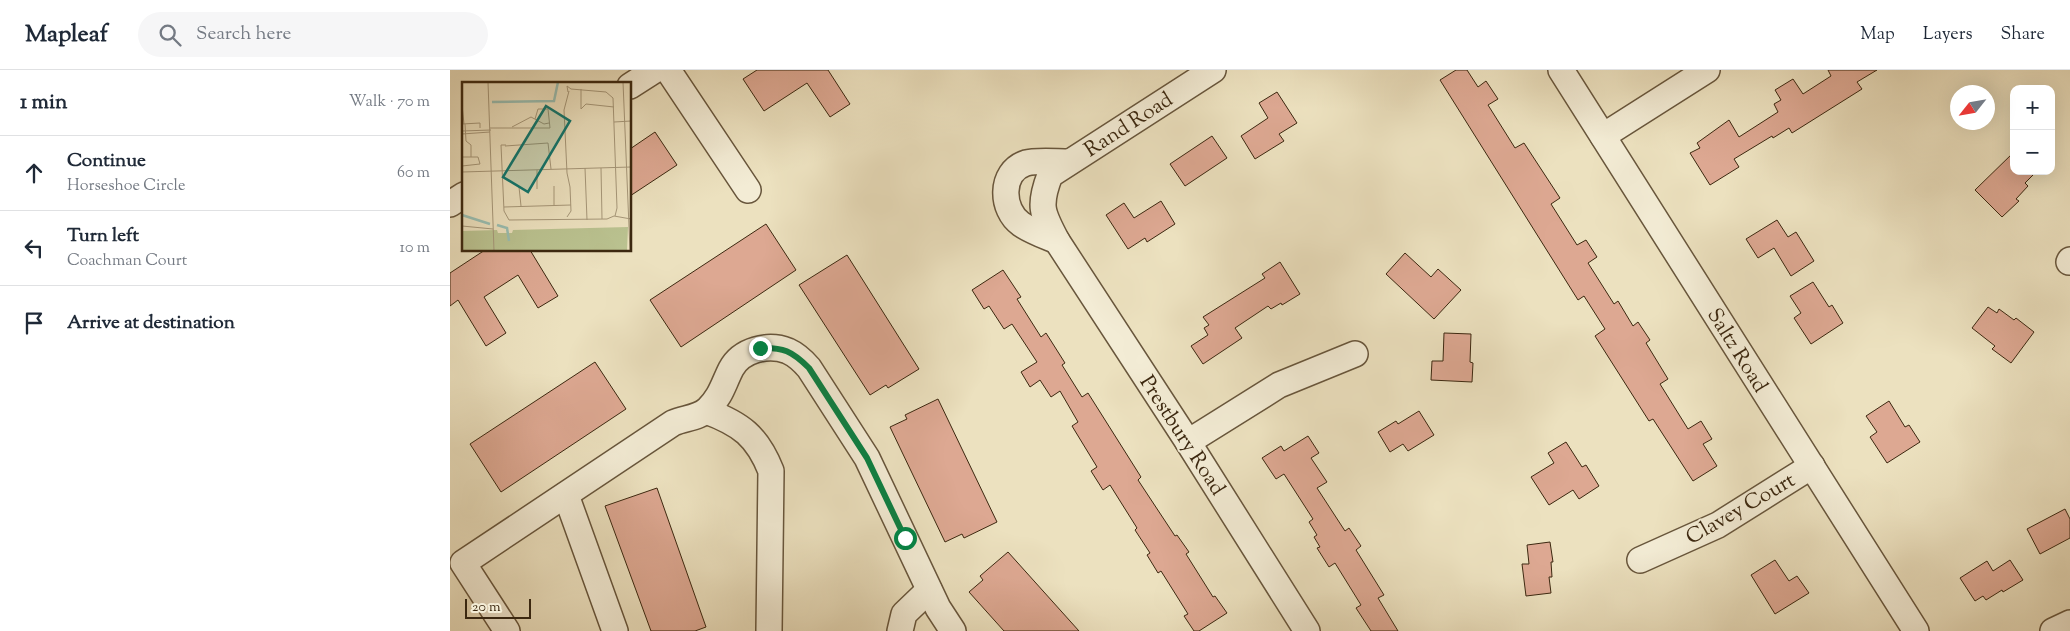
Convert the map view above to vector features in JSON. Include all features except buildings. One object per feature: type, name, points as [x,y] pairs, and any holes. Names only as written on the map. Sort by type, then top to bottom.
[{"type":"street","points":[[631,85],[655,70]]},
{"type":"street","points":[[668,70],[748,190]]},
{"type":"street","name":"Rand Road","points":[[1043,194],[1050,175],[1213,70]]},
{"type":"street","name":"Saltz Road","points":[[1561,70],[1916,631]]},
{"type":"street","points":[[1603,136],[1707,70]]},
{"type":"street","name":"Rand Road","points":[[1057,241],[1020,224],[1006,203],[1006,184],[1013,172],[1025,163],[1069,162]]},
{"type":"street","name":"Prestbury Road","points":[[1043,194],[1043,214],[1057,241],[1188,442],[1302,629]]},
{"type":"street","points":[[450,204],[462,196]]},
{"type":"street","points":[[507,631],[463,563],[673,423],[706,411],[718,399],[731,368],[746,354],[760,348],[774,348],[797,356],[809,368],[867,458],[929,590],[953,631]]},
{"type":"street","points":[[1188,442],[1279,385],[1355,354]]},
{"type":"street","points":[[706,411],[728,419],[751,436],[763,452],[771,471],[769,631]]},
{"type":"street","name":"Clavey Court","points":[[1640,560],[1718,525],[1812,466]]},
{"type":"street","points":[[566,495],[615,631]]},
{"type":"street","points":[[900,631],[904,614],[929,590]]},
{"type":"street","points":[[2054,631],[2070,623]]},
{"type":"route","points":[[760,348],[774,348],[787,351],[797,356],[809,368],[867,458],[905,538]]}]
